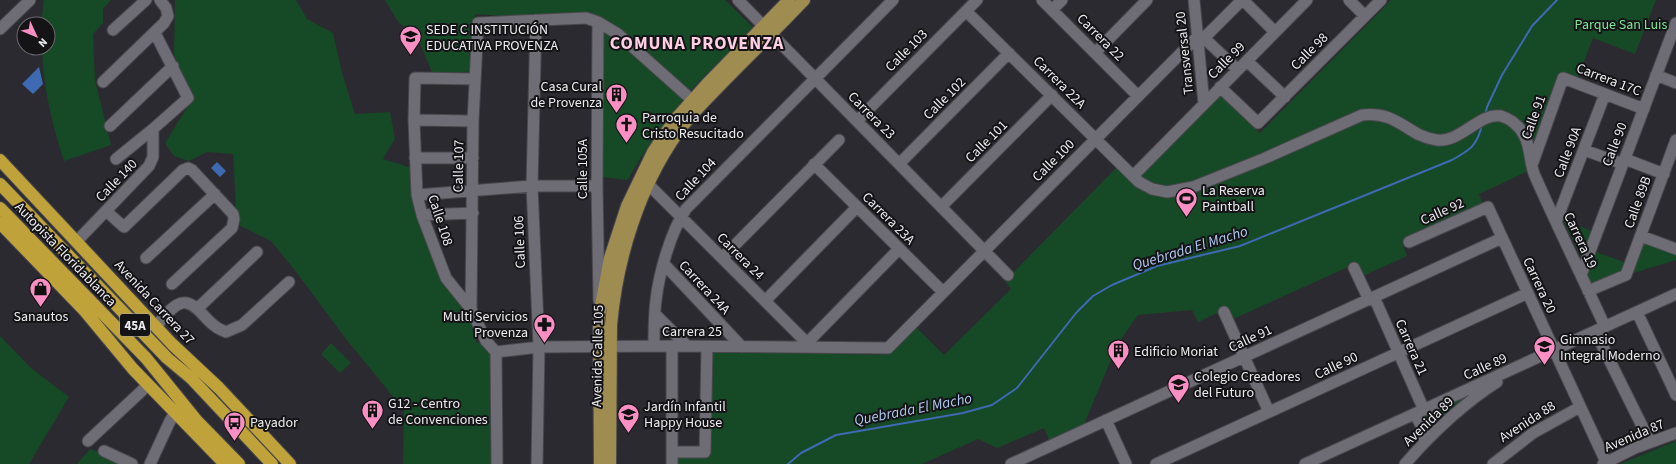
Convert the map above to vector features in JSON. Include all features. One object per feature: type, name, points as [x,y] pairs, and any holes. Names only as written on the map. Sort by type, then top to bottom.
[{"type":"highway","name":"Avenida Carrera 27","points":[[0,160],[172,344],[219,388],[290,464]]},
{"type":"highway","name":"Autopista Floridablanca","points":[[0,184],[167,358],[191,378],[272,464]]},
{"type":"highway","name":"Autopista Floridablanca","points":[[0,208],[146,358],[197,420],[239,464]]},
{"type":"highway","points":[[0,223],[84,310],[148,385],[225,464]]},
{"type":"highway","points":[[278,452],[286,464]]},
{"type":"main road","name":"Avenida Calle 105","points":[[600,464],[605,347],[619,267],[632,224],[649,185],[665,154],[684,124],[767,30],[789,0]]},
{"type":"main road","name":"Avenida Calle 105","points":[[610,464],[605,347],[599,316],[610,258],[627,206],[653,152],[673,122],[692,100],[767,30],[804,0]]},
{"type":"street","points":[[0,29],[30,0]]},
{"type":"street","points":[[113,30],[146,0]]},
{"type":"street","points":[[103,82],[164,23],[168,16],[166,8],[160,0]]},
{"type":"street","name":"Carrera 23","points":[[738,0],[1008,274]]},
{"type":"street","name":"Calle 104","points":[[654,346],[658,284],[681,217],[694,200],[893,0]]},
{"type":"street","name":"Calle 103","points":[[857,121],[977,0]]},
{"type":"street","name":"Carrera 22","points":[[1042,0],[1138,96]]},
{"type":"street","points":[[1052,10],[1062,0]]},
{"type":"street","points":[[1095,53],[1147,0]]},
{"type":"street","name":"Transversal 20","points":[[1194,0],[1200,37],[1204,104]]},
{"type":"street","points":[[1242,0],[1275,32]]},
{"type":"street","name":"Calle 100","points":[[888,348],[1138,96],[1200,37],[1242,0]]},
{"type":"street","name":"Calle 99","points":[[1133,176],[1307,0]]},
{"type":"street","points":[[1349,0],[1365,16]]},
{"type":"street","name":"Calle 98","points":[[1220,87],[1258,124],[1381,0]]},
{"type":"street","name":"Carrera 22A","points":[[966,11],[1133,176],[1145,186],[1160,192],[1185,190],[1263,159],[1362,115],[1378,114],[1392,118],[1420,136],[1439,141],[1455,137],[1484,120],[1495,116],[1511,120],[1518,126],[1524,135]]},
{"type":"street","points":[[536,20],[586,18],[598,22],[618,34],[692,100]]},
{"type":"street","name":"Calle 107","points":[[471,310],[474,79],[478,23],[536,20]]},
{"type":"street","name":"Calle 106","points":[[536,20],[532,186],[538,347],[537,464]]},
{"type":"street","name":"Calle 105A","points":[[598,22],[597,186],[599,316]]},
{"type":"street","name":"Calle 90","points":[[1581,275],[1656,75],[1673,40],[1676,23]]},
{"type":"street","points":[[116,159],[188,98],[155,33]]},
{"type":"street","points":[[1200,37],[1238,70]]},
{"type":"street","name":"Calle 102","points":[[900,164],[1009,53]]},
{"type":"street","points":[[1247,61],[1285,97]]},
{"type":"street","points":[[110,126],[173,66]]},
{"type":"street","points":[[1656,75],[1676,83]]},
{"type":"street","name":"Calle 108","points":[[474,79],[415,78],[414,120],[417,195],[422,215],[446,278],[471,310],[486,341],[496,352]]},
{"type":"street","name":"Carrera 17C","points":[[1563,78],[1644,109]]},
{"type":"street","name":"Calle 91","points":[[1532,166],[1563,78]]},
{"type":"street","name":"Calle 90A","points":[[1556,222],[1605,94]]},
{"type":"street","name":"Calle 101","points":[[942,207],[1052,95]]},
{"type":"street","points":[[414,120],[473,121]]},
{"type":"street","name":"Calle 140","points":[[77,241],[150,166],[153,157],[153,129]]},
{"type":"street","points":[[1524,135],[1535,137],[1544,132]]},
{"type":"street","name":"Carrera 19","points":[[1524,135],[1532,166],[1588,291],[1600,329],[1650,442]]},
{"type":"street","points":[[722,258],[838,140]]},
{"type":"street","name":"Calle 89B","points":[[1588,291],[1626,275],[1676,140]]},
{"type":"street","points":[[1584,150],[1664,174]]},
{"type":"street","points":[[416,158],[473,158]]},
{"type":"street","name":"Carrera 23A","points":[[814,164],[943,292]]},
{"type":"street","points":[[106,210],[124,227],[183,170],[188,168],[192,170],[233,214],[234,219],[232,228],[172,284]]},
{"type":"street","name":"Carrera 24","points":[[649,185],[809,345]]},
{"type":"street","points":[[417,195],[532,186],[597,186]]},
{"type":"street","points":[[146,258],[215,194]]},
{"type":"street","points":[[765,301],[857,207]]},
{"type":"street","name":"Carrera 20","points":[[1488,207],[1605,463]]},
{"type":"street","name":"Calle 92","points":[[1408,242],[1488,207]]},
{"type":"street","points":[[422,215],[473,213]]},
{"type":"street","points":[[1641,236],[1676,249]]},
{"type":"street","name":"Calle 91","points":[[1011,464],[1502,238]]},
{"type":"street","points":[[809,345],[899,249]]},
{"type":"street","points":[[198,308],[257,252]]},
{"type":"street","name":"Carrera 24A","points":[[664,264],[742,347]]},
{"type":"street","name":"Carrera 21","points":[[1354,268],[1398,353],[1420,412],[1424,431],[1424,443]]},
{"type":"street","points":[[156,326],[167,313],[182,303],[198,308],[214,326],[226,332],[242,325],[289,282]]},
{"type":"street","name":"Calle 90","points":[[1156,464],[1528,293]]},
{"type":"street","name":"Calle 89","points":[[1306,464],[1676,294]]},
{"type":"street","points":[[1224,312],[1269,412]]},
{"type":"street","points":[[1637,312],[1676,395]]},
{"type":"street","points":[[655,314],[687,346]]},
{"type":"street","name":"Carrera 25","points":[[496,352],[538,347],[742,347],[809,345],[888,348]]},
{"type":"street","points":[[672,346],[672,464]]},
{"type":"street","points":[[672,452],[706,452],[707,346]]},
{"type":"street","points":[[496,352],[497,464]]},
{"type":"street","name":"Avenida 89","points":[[1405,464],[1424,443],[1475,398],[1506,376],[1532,361]]},
{"type":"street","points":[[88,441],[148,385]]},
{"type":"street","name":"Avenida 88","points":[[1493,464],[1533,433],[1580,406]]},
{"type":"street","points":[[150,464],[175,413]]},
{"type":"street","points":[[1106,420],[1126,464]]},
{"type":"street","name":"Avenida 87","points":[[1605,463],[1650,442],[1676,433]]},
{"type":"street","points":[[104,451],[132,464]]},
{"type":"green space","points":[[44,0],[111,0],[103,9],[103,23],[93,34],[95,80],[111,145],[64,161],[46,91],[43,56],[56,56],[56,16],[42,16]]},
{"type":"green space","points":[[175,0],[296,0],[307,19],[333,33],[342,73],[355,114],[390,112],[395,139],[383,159],[412,168],[420,216],[475,325],[472,329],[477,343],[484,343],[494,353],[496,464],[403,464],[404,410],[346,339],[271,241],[237,224],[233,154],[207,152],[189,161],[174,156],[165,143],[191,101],[185,92],[174,55]]},
{"type":"green space","points":[[385,0],[725,0],[753,27],[690,91],[623,31],[590,16],[529,18],[475,14],[474,71],[433,75],[420,43],[397,20]]},
{"type":"green space","name":"Parque San Luis","points":[[1391,0],[1656,0],[1635,54],[1593,38],[1577,80],[1561,74],[1526,172],[1479,194],[1483,206],[1402,242],[1407,256],[1363,276],[1357,263],[1231,320],[1226,309],[1198,322],[1192,310],[1138,315],[1117,345],[1083,427],[1050,442],[1044,428],[997,448],[978,439],[922,464],[677,464],[677,455],[708,455],[711,351],[887,355],[916,327],[944,355],[1011,289],[1005,281],[1118,166],[1132,181],[1219,94],[1260,133]]},
{"type":"green space","points":[[601,25],[684,100],[654,138],[628,180],[601,177]]},
{"type":"green space","points":[[1563,220],[1592,231],[1581,257]]},
{"type":"green space","points":[[1643,237],[1676,249],[1676,260],[1630,274]]},
{"type":"green space","points":[[1593,251],[1630,264],[1626,275],[1593,289],[1585,271]]},
{"type":"green space","points":[[0,336],[31,368],[69,397],[29,464],[0,464]]},
{"type":"green space","points":[[331,343],[351,363],[340,373],[321,354]]},
{"type":"green space","points":[[1472,394],[1431,431],[1424,415]]},
{"type":"green space","points":[[1676,441],[1676,464],[1620,464]]},
{"type":"green space","points":[[90,449],[115,457],[124,464],[77,464]]},
{"type":"water","points":[[39,67],[43,84],[33,94],[22,84]]},
{"type":"water","points":[[217,162],[226,171],[220,177],[211,168]]},
{"type":"waterway","name":"Quebrada El Macho","points":[[1485,115],[1487,107],[1502,75],[1532,26],[1557,0]]},
{"type":"waterway","name":"Quebrada El Macho","points":[[788,464],[801,453],[836,435],[963,413],[992,405],[1017,388],[1076,313],[1093,296],[1112,285],[1157,266],[1240,246],[1452,160],[1472,147],[1478,138],[1482,125]]},
{"type":"place","name":"SEDE C INSTITUCIÓN EDUCATIVA PROVENZA","points":[[411,56]]},
{"type":"place","name":"Casa Cural de Provenza","points":[[617,114]]},
{"type":"place","name":"Parroquia de Cristo Resucitado","points":[[627,144]]},
{"type":"place","name":"La Reserva Paintball","points":[[1187,218]]},
{"type":"place","name":"Sanautos","points":[[41,308]]},
{"type":"place","name":"Multi Servicios Provenza","points":[[544,344]]},
{"type":"place","name":"Gimnasio Integral Moderno","points":[[1545,366]]},
{"type":"place","name":"Edificio Moriat","points":[[1118,370]]},
{"type":"place","name":"Colegio Creadores del Futuro","points":[[1178,404]]},
{"type":"place","name":"G12 - Centro de Convenciones","points":[[372,430]]},
{"type":"place","name":"Jardín Infantil Happy House","points":[[629,434]]},
{"type":"place","name":"Payador","points":[[234,442]]},
{"type":"district","name":"COMUNA PROVENZA","points":[[697,43]]}]
